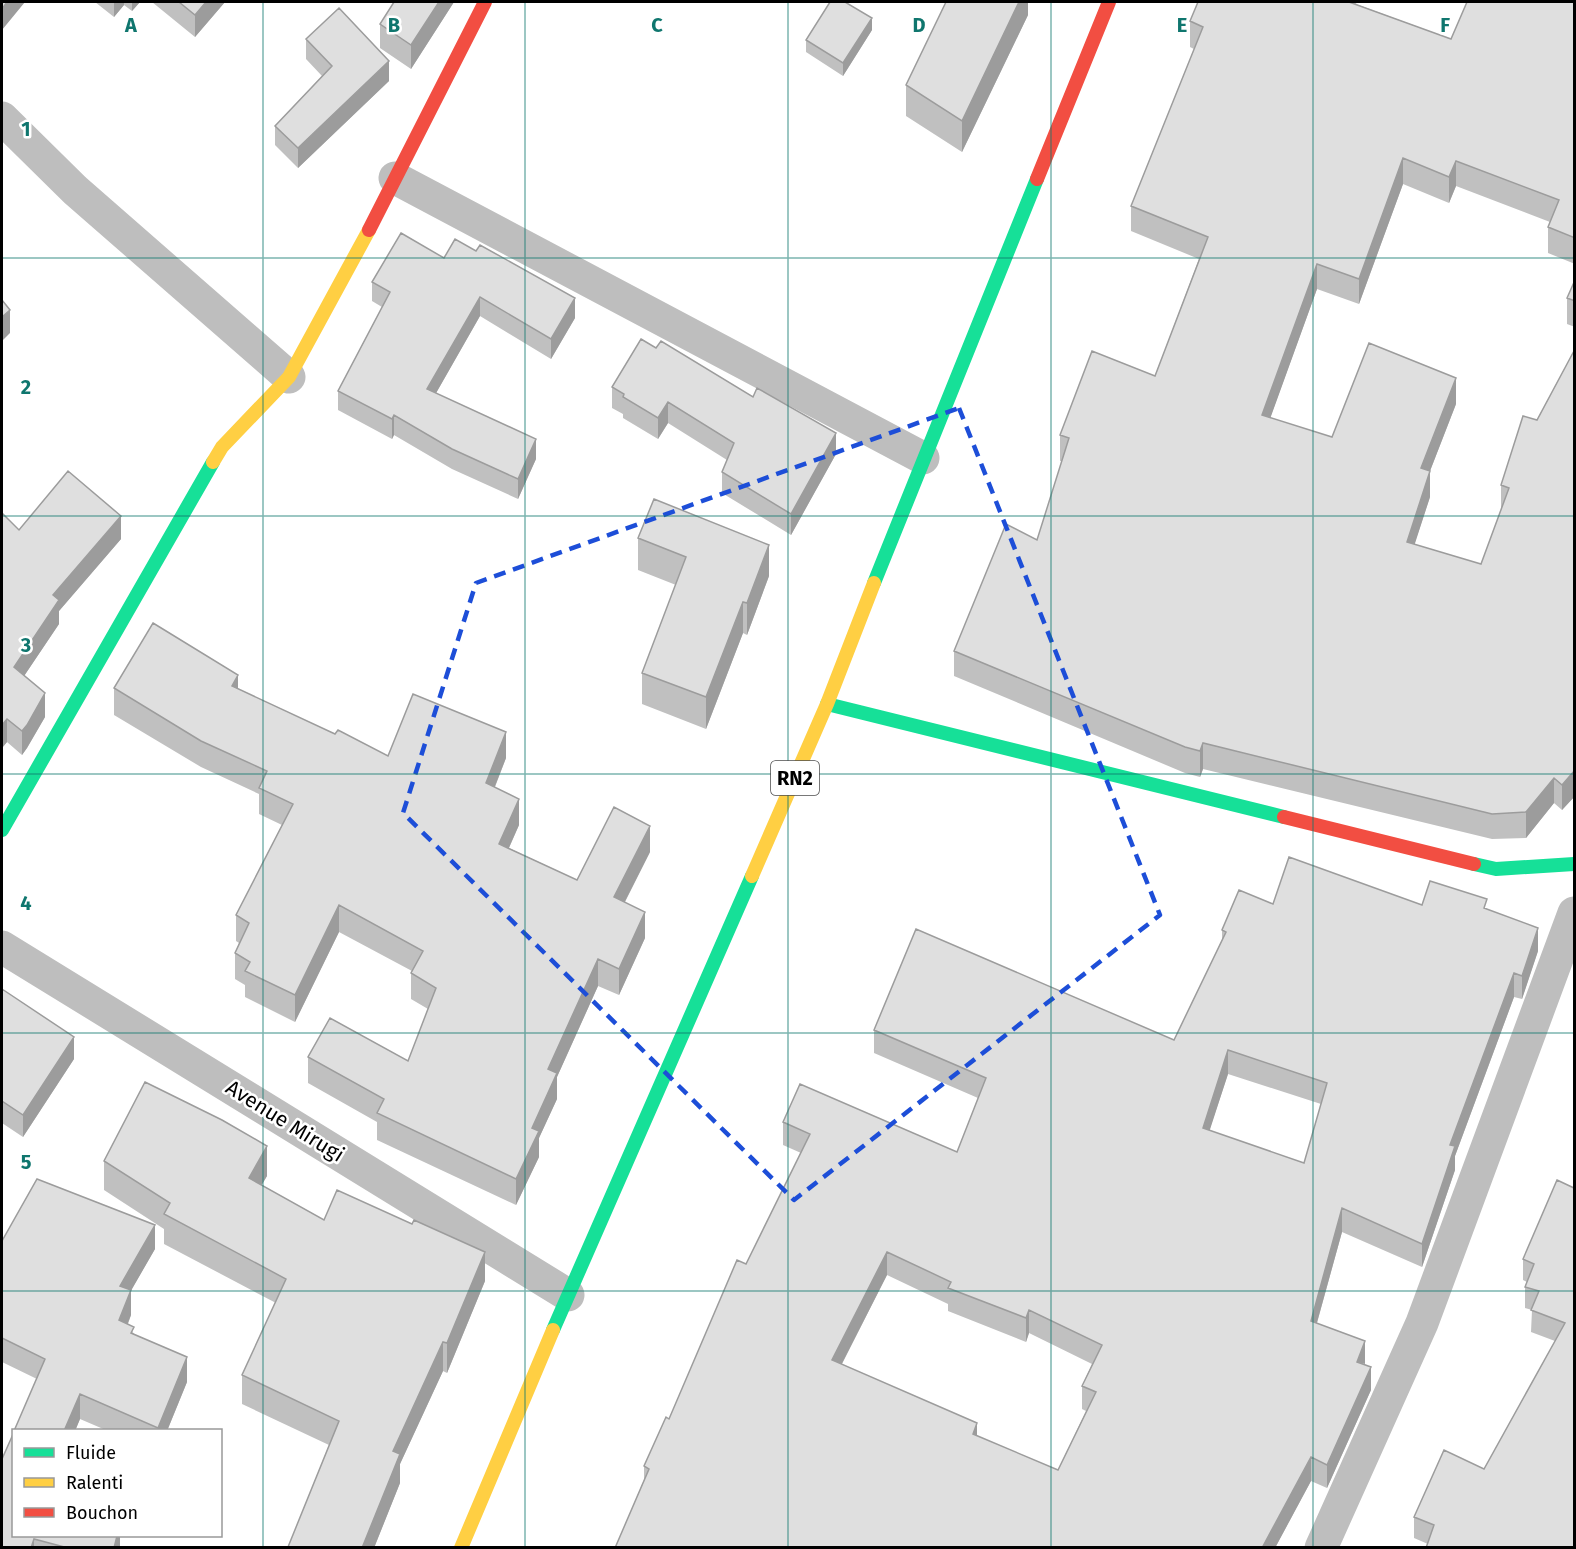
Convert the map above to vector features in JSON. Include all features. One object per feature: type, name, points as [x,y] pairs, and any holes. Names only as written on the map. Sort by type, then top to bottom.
[{"type":"main road","points":[[2,830],[222,447],[288,377],[347,272],[485,2]]},
{"type":"main road","name":"RN2","points":[[461,1548],[568,1295],[827,704],[923,458],[1109,2]]},
{"type":"main road","points":[[827,704],[1496,869],[1575,864]]},
{"type":"street","points":[[2,118],[75,190],[288,377]]},
{"type":"street","points":[[395,178],[923,458]]},
{"type":"street","points":[[1322,1548],[1422,1323],[1575,913]]},
{"type":"street","name":"Avenue Mirugi","points":[[2,947],[568,1295]]},
{"type":"highlighted area","points":[[959,408],[1160,915],[794,1200],[403,813],[476,583]]},
{"type":"building","points":[[179,2],[206,2],[195,15]]},
{"type":"building","points":[[394,2],[439,2],[411,45],[380,24]]},
{"type":"building","points":[[830,2],[845,2],[872,18],[843,63],[806,40]]},
{"type":"building","points":[[946,2],[1019,2],[962,121],[906,85]]},
{"type":"building","points":[[1198,2],[1349,2],[1451,39],[1467,2],[1575,2],[1575,238],[1548,227],[1559,200],[1456,161],[1449,177],[1403,158],[1359,279],[1317,264],[1262,415],[1332,437],[1369,343],[1456,378],[1421,468],[1430,471],[1407,542],[1481,564],[1509,488],[1501,485],[1523,416],[1537,420],[1575,349],[1575,770],[1562,785],[1554,778],[1526,812],[1492,814],[1203,743],[1200,751],[1185,747],[954,651],[1006,524],[1037,540],[1069,438],[1060,435],[1092,351],[1155,376],[1208,237],[1131,206],[1203,27],[1190,21]]},
{"type":"building","points":[[339,8],[389,61],[298,148],[275,126],[332,66],[306,39]]},
{"type":"building","points":[[401,233],[444,258],[455,239],[476,251],[480,245],[575,298],[551,339],[480,297],[427,389],[536,439],[518,479],[452,449],[394,415],[392,419],[338,391],[390,292],[372,282]]},
{"type":"building","points":[[1575,280],[1575,301],[1567,298]]},
{"type":"building","points":[[2,300],[10,310],[2,317]]},
{"type":"building","points":[[641,339],[656,348],[661,341],[753,397],[757,388],[836,433],[791,514],[722,472],[734,443],[668,402],[658,418],[623,397],[624,394],[612,387]]},
{"type":"building","points":[[68,471],[121,516],[53,595],[59,600],[14,667],[45,693],[22,731],[7,719],[2,725],[2,513],[19,530]]},
{"type":"building","points":[[654,499],[769,545],[747,603],[743,602],[706,697],[642,673],[686,557],[638,538]]},
{"type":"building","points":[[153,623],[238,675],[232,686],[335,734],[338,730],[388,756],[413,694],[506,732],[486,783],[519,799],[499,844],[577,880],[614,807],[650,826],[614,897],[645,912],[619,969],[598,959],[548,1069],[557,1073],[532,1128],[539,1131],[516,1179],[377,1113],[384,1099],[308,1057],[330,1018],[408,1061],[436,988],[411,973],[423,951],[339,905],[295,995],[245,971],[250,962],[235,953],[249,923],[236,915],[293,804],[259,788],[267,771],[201,741],[114,688]]},
{"type":"building","points":[[1289,857],[1422,905],[1430,881],[1487,899],[1484,908],[1538,928],[1522,976],[1514,973],[1450,1145],[1455,1146],[1422,1244],[1342,1208],[1311,1321],[1365,1341],[1357,1362],[1371,1367],[1327,1465],[1311,1457],[1262,1548],[615,1548],[649,1469],[644,1466],[666,1417],[669,1419],[737,1260],[746,1264],[810,1134],[783,1122],[800,1084],[957,1152],[986,1078],[874,1030],[916,929],[1174,1040],[1226,932],[1222,930],[1239,890],[1273,904]],"holes":[[[1228,1050],[1327,1083],[1304,1163],[1203,1128]],[[887,1252],[951,1282],[948,1288],[1026,1318],[1029,1310],[1102,1345],[1082,1386],[1096,1392],[1058,1470],[973,1434],[977,1423],[832,1360]]]},
{"type":"building","points":[[2,989],[74,1037],[23,1115],[2,1101]]},
{"type":"building","points":[[145,1082],[222,1120],[267,1146],[249,1178],[324,1220],[337,1190],[412,1224],[414,1220],[485,1252],[447,1343],[443,1342],[393,1451],[400,1454],[362,1548],[288,1547],[339,1421],[242,1375],[286,1279],[164,1214],[170,1203],[104,1161]]},
{"type":"building","points":[[37,1179],[155,1225],[120,1286],[131,1290],[119,1320],[134,1327],[131,1333],[187,1357],[158,1428],[80,1394],[65,1429],[15,1429],[45,1359],[2,1338],[2,1241]]},
{"type":"building","points":[[1557,1180],[1575,1187],[1575,1548],[1426,1548],[1434,1525],[1414,1517],[1444,1450],[1484,1469],[1565,1323],[1531,1310],[1539,1291],[1525,1287],[1534,1264],[1523,1259]]},
{"type":"building","points":[[12,1436],[12,1537],[117,1537],[114,1548],[68,1548],[34,1539],[31,1548],[2,1548],[2,1459]]},
{"type":"traffic: fast","points":[[874,583],[1037,179]]},
{"type":"traffic: fast","points":[[2,830],[213,462]]},
{"type":"traffic: fast","points":[[827,704],[1284,817]]},
{"type":"traffic: fast","points":[[1474,864],[1496,869],[1574,864]]},
{"type":"traffic: fast","points":[[553,1330],[752,876]]},
{"type":"traffic: slow","points":[[213,462],[222,447],[289,377],[369,230]]},
{"type":"traffic: slow","points":[[752,876],[827,704],[874,583]]},
{"type":"traffic: slow","points":[[461,1548],[553,1330]]},
{"type":"traffic: jam","points":[[369,230],[485,2]]},
{"type":"traffic: jam","points":[[1037,179],[1109,2]]},
{"type":"traffic: jam","points":[[1284,817],[1474,864]]}]
